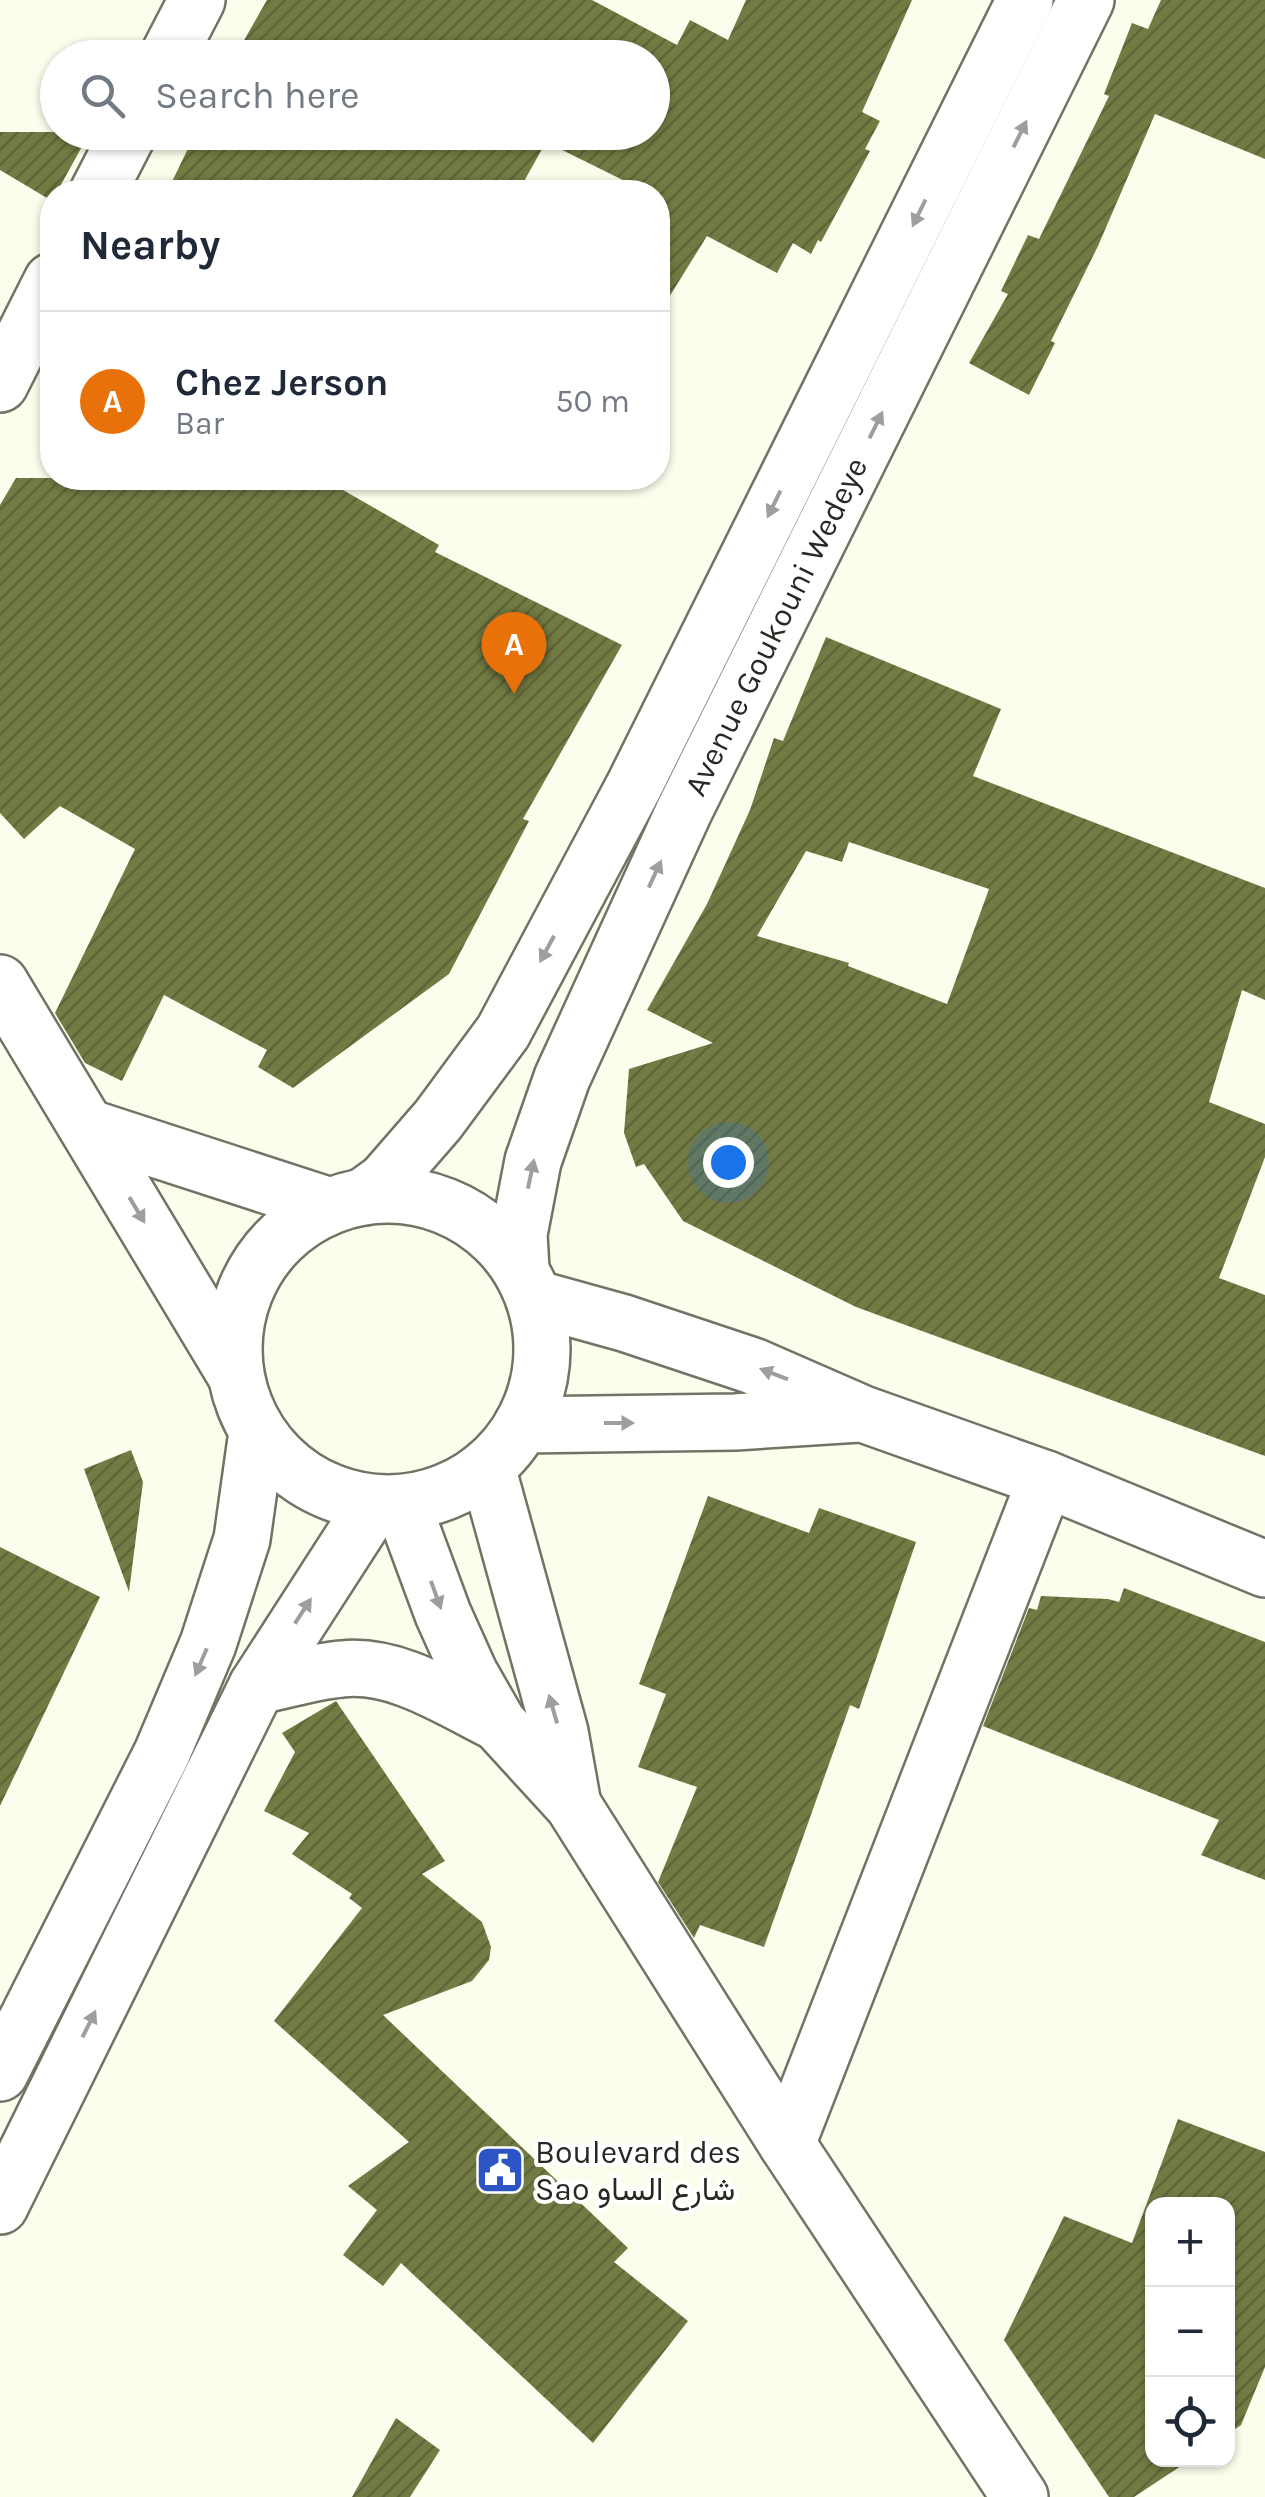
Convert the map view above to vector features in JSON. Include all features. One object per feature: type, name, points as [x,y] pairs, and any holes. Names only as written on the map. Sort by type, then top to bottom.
[{"type":"street","points":[[176,40],[197,0]]},
{"type":"street","name":"Avenue Goukouni Wedeye","points":[[346,1201],[385,1181],[438,1120],[503,1032],[634,786],[1025,0]]},
{"type":"street","name":"Avenue Goukouni Wedeye","points":[[527,1284],[518,1234],[533,1161],[562,1078],[684,811],[1086,0]]},
{"type":"street","points":[[104,180],[120,150]]},
{"type":"street","points":[[0,384],[40,306]]},
{"type":"street","points":[[0,983],[236,1374],[257,1432],[280,1460],[308,1482],[340,1496],[389,1503],[448,1491],[487,1466],[522,1425],[538,1384],[542,1340],[527,1284],[499,1241],[470,1217],[436,1201],[400,1194],[346,1201],[286,1233],[254,1274],[236,1322],[236,1374]]},
{"type":"street","points":[[87,1126],[346,1201]]},
{"type":"street","points":[[527,1284],[624,1323],[753,1366],[862,1414],[1046,1479],[1265,1569]]},
{"type":"street","points":[[522,1425],[735,1422],[862,1414]]},
{"type":"street","points":[[63,2078],[3,2057],[162,1753],[208,1644],[242,1539],[257,1432]]},
{"type":"street","points":[[487,1466],[560,1732],[573,1805]]},
{"type":"street","points":[[787,2144],[1046,1479]]},
{"type":"street","points":[[0,2206],[256,1686],[389,1503]]},
{"type":"street","points":[[389,1503],[498,1724],[573,1805],[787,2144],[1020,2497]]},
{"type":"street","points":[[256,1686],[342,1669],[369,1669],[429,1688],[498,1724]]},
{"type":"building","points":[[267,0],[592,0],[668,40],[244,40]]},
{"type":"building","points":[[746,0],[912,0],[862,112],[880,121],[865,149],[870,151],[811,254],[793,243],[777,273],[707,236],[670,296],[670,180],[623,180],[562,150],[670,150],[670,41],[677,45],[690,20],[728,40]]},
{"type":"building","points":[[1161,0],[1265,0],[1265,159],[1155,114],[1029,395],[969,363],[1008,294],[1001,291],[1028,235],[1039,239],[1109,96],[1104,94],[1132,23],[1148,29]]},
{"type":"building","points":[[0,132],[40,132],[40,150],[80,150],[64,180],[40,180],[40,194],[0,170]]},
{"type":"building","points":[[187,150],[542,150],[525,180],[173,180]]},
{"type":"building","points":[[16,478],[40,478],[40,490],[343,490],[439,545],[435,552],[622,645],[523,819],[529,821],[449,974],[293,1088],[258,1067],[267,1050],[164,995],[122,1081],[85,1063],[55,1013],[135,849],[60,806],[24,839],[0,813],[0,505]]},
{"type":"building","points":[[826,637],[1001,709],[973,776],[1265,888],[1265,1000],[1242,990],[1209,1102],[1265,1124],[1265,1157],[1219,1278],[1265,1295],[1265,1456],[856,1307],[683,1221],[644,1164],[636,1167],[624,1133],[629,1069],[713,1043],[647,1010],[707,904],[750,810],[774,738],[783,741]],"holes":[[[849,842],[989,889],[947,1004],[848,966],[849,963],[757,936],[806,851],[842,862]]]},
{"type":"building","points":[[131,1450],[143,1482],[129,1592],[84,1469]]},
{"type":"building","points":[[708,1496],[809,1533],[819,1508],[916,1542],[859,1709],[850,1705],[764,1947],[700,1925],[694,1938],[658,1882],[697,1787],[638,1767],[666,1694],[639,1684]]},
{"type":"building","points":[[0,1547],[100,1597],[0,1806]]},
{"type":"building","points":[[1124,1588],[1265,1642],[1265,1880],[1201,1855],[1219,1820],[983,1726],[1029,1608],[1037,1610],[1041,1596],[1119,1602]]},
{"type":"building","points":[[336,1701],[445,1861],[422,1874],[482,1922],[491,1947],[489,1960],[472,1981],[383,2015],[628,2248],[614,2262],[688,2321],[593,2443],[401,2263],[383,2286],[343,2255],[377,2210],[348,2186],[409,2142],[274,2021],[362,1908],[349,1898],[352,1894],[292,1854],[309,1833],[264,1811],[295,1752],[282,1733]]},
{"type":"building","points":[[1178,2119],[1265,2152],[1265,2367],[1241,2425],[1235,2429],[1235,2197],[1149,2197]]},
{"type":"building","points":[[1145,2208],[1145,2467],[1179,2467],[1134,2497],[1109,2497],[1004,2340],[1064,2216],[1132,2243]]},
{"type":"building","points":[[396,2418],[440,2450],[410,2497],[352,2497]]},
{"type":"place","name":"Chez Jerson","points":[[514,694]]},
{"type":"place","name":"Boulevard des Sao شارع الساو","points":[[500,2170]]}]
